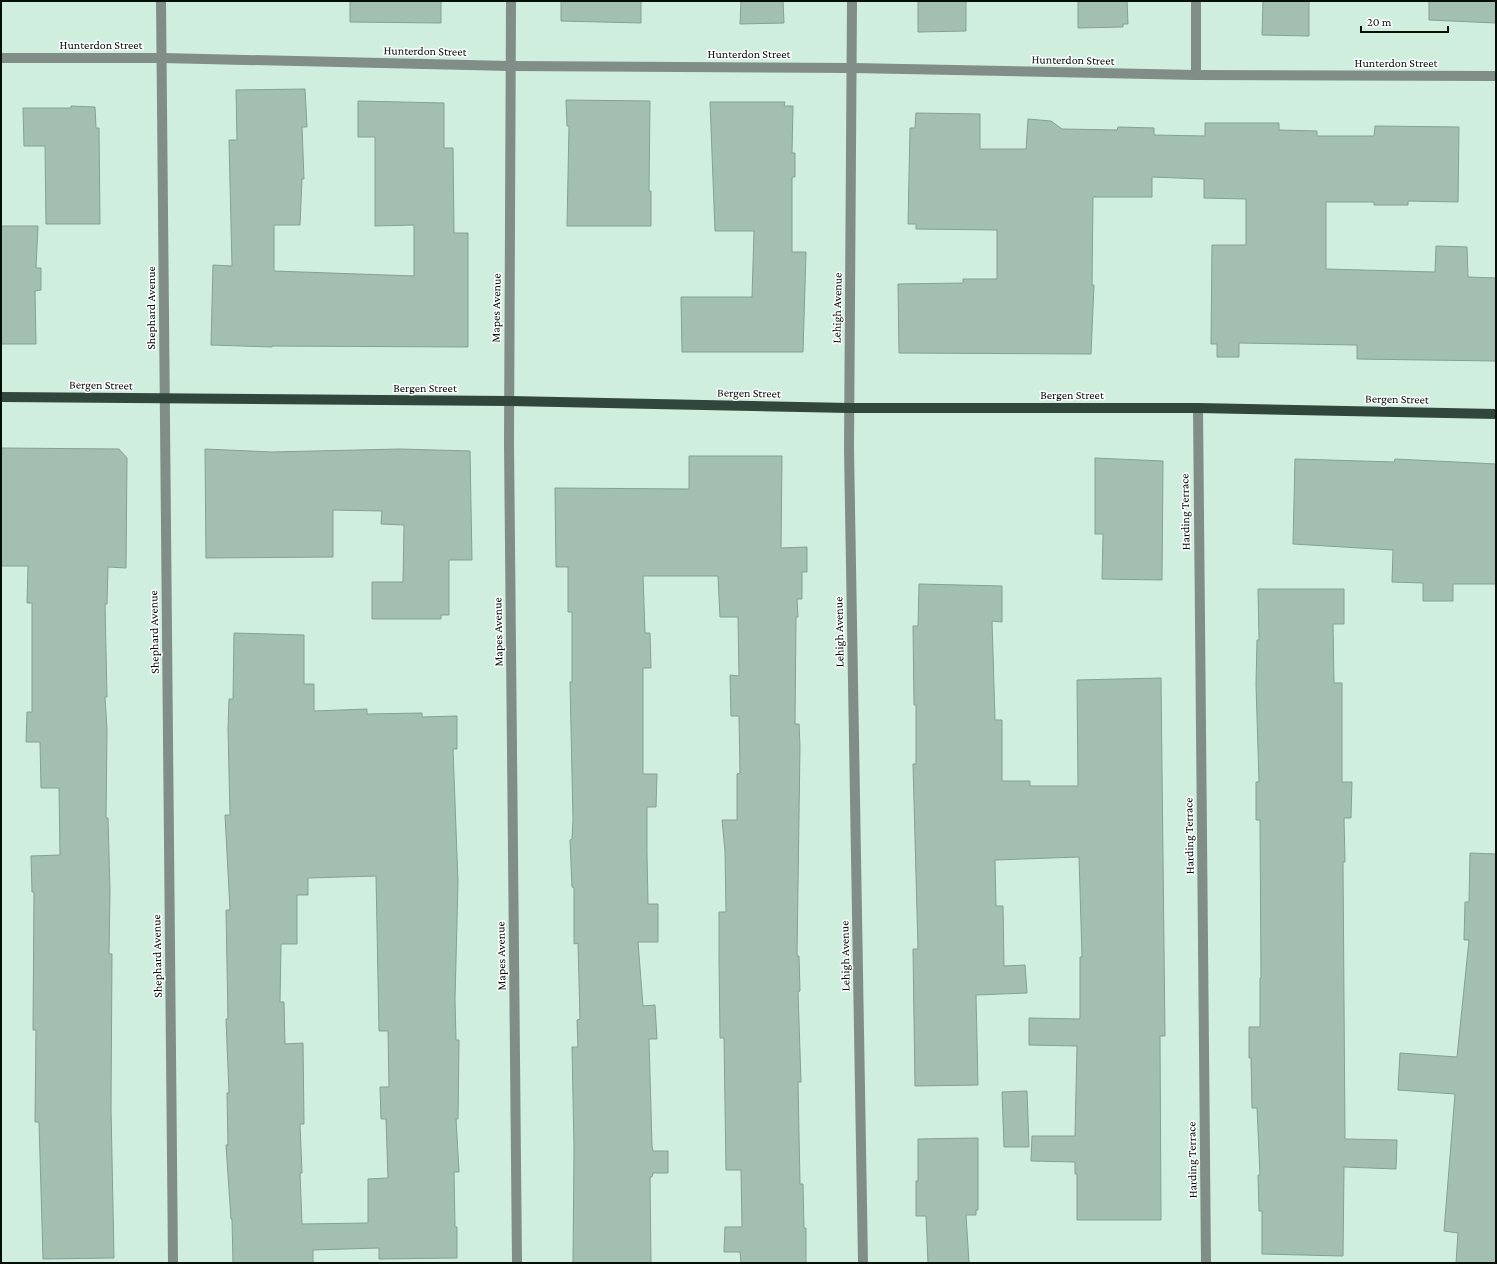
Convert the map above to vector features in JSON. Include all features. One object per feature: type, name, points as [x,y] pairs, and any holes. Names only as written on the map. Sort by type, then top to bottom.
[{"type":"main road","name":"Bergen Street","points":[[1,397],[510,401],[850,408],[1198,408],[1496,414]]},
{"type":"street","name":"Shephard Avenue","points":[[161,1],[173,1263]]},
{"type":"street","name":"Mapes Avenue","points":[[511,1],[510,401],[517,1263]]},
{"type":"street","name":"Lehigh Avenue","points":[[852,1],[850,408],[863,1263]]},
{"type":"street","points":[[1196,1],[1196,75]]},
{"type":"street","name":"Hunterdon Street","points":[[1,58],[162,58],[511,66],[852,68],[1196,75],[1496,76]]},
{"type":"street","name":"Harding Terrace","points":[[1198,408],[1206,1263]]},
{"type":"building","points":[[350,1],[441,1],[441,23],[350,22]]},
{"type":"building","points":[[561,1],[641,1],[641,23],[561,21]]},
{"type":"building","points":[[741,1],[783,1],[784,23],[740,24]]},
{"type":"building","points":[[918,1],[966,1],[966,31],[918,32]]},
{"type":"building","points":[[1078,1],[1127,1],[1128,24],[1123,24],[1123,27],[1078,28]]},
{"type":"building","points":[[1263,1],[1309,1],[1309,36],[1262,35]]},
{"type":"building","points":[[1429,1],[1496,1],[1496,23],[1429,20]]},
{"type":"building","points":[[305,89],[307,127],[302,127],[304,179],[302,179],[300,225],[274,225],[274,271],[414,276],[414,225],[375,226],[375,137],[358,137],[358,101],[444,103],[444,148],[453,148],[454,233],[468,233],[468,347],[272,347],[211,345],[213,265],[232,266],[229,140],[237,140],[236,90]]},
{"type":"building","points":[[566,100],[650,101],[649,191],[651,191],[651,226],[567,226],[569,126],[567,126]]},
{"type":"building","points":[[710,102],[785,102],[784,106],[793,106],[792,153],[795,153],[795,177],[792,177],[792,252],[806,252],[803,352],[682,352],[681,297],[752,297],[754,231],[715,231]]},
{"type":"building","points":[[71,106],[95,107],[96,128],[99,128],[100,224],[46,224],[45,146],[24,146],[23,108],[71,108]]},
{"type":"building","points":[[916,113],[980,114],[980,149],[1026,149],[1028,119],[1051,121],[1062,129],[1117,130],[1118,127],[1154,128],[1154,135],[1205,136],[1205,123],[1279,123],[1279,130],[1317,131],[1317,136],[1374,136],[1375,126],[1459,127],[1458,202],[1408,201],[1408,205],[1374,205],[1374,202],[1326,202],[1326,269],[1435,272],[1436,246],[1467,247],[1468,277],[1496,278],[1496,361],[1357,359],[1357,345],[1239,343],[1239,357],[1217,357],[1217,344],[1211,344],[1212,245],[1246,245],[1246,199],[1204,198],[1204,179],[1152,177],[1152,197],[1093,197],[1092,285],[1094,285],[1091,354],[899,353],[898,284],[963,283],[963,279],[997,279],[997,230],[916,229],[916,224],[908,224],[910,128],[915,128]]},
{"type":"building","points":[[1,226],[38,226],[36,268],[41,268],[41,290],[35,291],[36,344],[1,344]]},
{"type":"building","points":[[1,448],[119,449],[127,458],[126,568],[108,567],[107,604],[105,604],[107,697],[105,697],[107,730],[106,818],[108,818],[110,891],[109,954],[112,954],[111,1108],[114,1258],[43,1259],[39,1122],[35,1122],[36,1030],[33,1030],[34,892],[32,892],[31,856],[60,855],[59,788],[41,788],[40,742],[26,742],[27,712],[32,712],[32,603],[27,603],[28,566],[1,566]]},
{"type":"building","points":[[205,449],[272,452],[400,449],[470,451],[472,560],[449,560],[449,615],[441,615],[441,619],[372,619],[372,582],[403,582],[404,525],[381,524],[382,511],[333,510],[333,557],[206,558]]},
{"type":"building","points":[[689,456],[782,456],[781,548],[807,547],[807,572],[802,572],[802,599],[797,599],[798,617],[796,617],[795,724],[799,724],[800,746],[797,956],[799,956],[800,991],[798,992],[801,1082],[798,1082],[800,1184],[803,1184],[804,1228],[806,1228],[806,1263],[741,1263],[740,1252],[724,1252],[725,1227],[742,1227],[741,1170],[726,1170],[724,1038],[720,1038],[719,958],[719,912],[726,912],[725,851],[722,820],[737,820],[737,774],[740,773],[739,716],[731,716],[730,675],[739,676],[738,617],[720,617],[718,576],[643,576],[645,633],[650,633],[651,668],[643,668],[643,774],[657,774],[656,807],[647,807],[648,904],[658,904],[658,942],[638,942],[643,1006],[655,1005],[657,1039],[649,1039],[652,1146],[653,1151],[668,1151],[668,1173],[653,1173],[652,1177],[650,1177],[651,1263],[573,1263],[574,1148],[572,1047],[578,1047],[577,1020],[580,1019],[578,943],[574,944],[574,888],[572,887],[570,840],[572,839],[573,820],[570,682],[572,682],[572,612],[568,612],[568,567],[556,567],[555,488],[689,489]]},
{"type":"building","points":[[1095,458],[1163,461],[1162,580],[1102,579],[1103,534],[1095,534]]},
{"type":"building","points":[[1295,459],[1394,462],[1395,459],[1496,464],[1496,584],[1453,584],[1453,601],[1423,601],[1423,583],[1392,582],[1393,550],[1293,544]]},
{"type":"building","points":[[919,584],[1002,586],[1002,622],[992,621],[995,720],[1002,720],[1002,781],[1030,781],[1030,786],[1078,786],[1077,680],[1161,678],[1165,1036],[1160,1036],[1161,1220],[1077,1220],[1077,1174],[1075,1174],[1075,1162],[1031,1161],[1032,1136],[1075,1136],[1077,1046],[1029,1045],[1029,1018],[1080,1019],[1080,957],[1082,957],[1079,857],[995,860],[996,906],[1003,906],[1004,966],[1025,965],[1027,993],[976,995],[978,1085],[915,1086],[913,949],[918,949],[913,764],[916,764],[916,705],[914,705],[913,626],[918,626]]},
{"type":"building","points":[[1258,589],[1344,589],[1344,624],[1333,624],[1334,683],[1342,683],[1342,782],[1352,782],[1351,818],[1344,818],[1345,862],[1343,862],[1345,1139],[1397,1140],[1396,1169],[1344,1167],[1343,1256],[1262,1254],[1262,1211],[1259,1211],[1258,1175],[1260,1175],[1257,1108],[1252,1108],[1251,1058],[1249,1058],[1249,1027],[1260,1027],[1261,978],[1260,820],[1256,820],[1256,782],[1259,782],[1256,684],[1257,640],[1259,640]]},
{"type":"building","points":[[234,633],[304,635],[304,684],[314,684],[314,711],[367,709],[367,714],[422,713],[422,717],[457,716],[457,749],[453,749],[458,882],[455,999],[456,1040],[459,1040],[458,1119],[456,1119],[459,1172],[454,1172],[457,1258],[379,1259],[379,1248],[313,1250],[313,1263],[233,1263],[232,1219],[226,1145],[228,1145],[227,1093],[229,1093],[226,1019],[228,1019],[226,910],[230,910],[225,815],[230,815],[228,729],[229,699],[233,699]],"holes":[[[376,876],[379,1031],[388,1031],[389,1087],[380,1087],[381,1119],[386,1119],[388,1178],[368,1179],[368,1223],[302,1224],[300,1124],[304,1124],[303,1043],[285,1044],[284,1002],[280,1002],[281,944],[297,944],[297,895],[308,895],[308,878]]]},
{"type":"building","points":[[1470,853],[1496,854],[1496,1263],[1456,1263],[1458,1233],[1444,1231],[1455,1094],[1398,1090],[1400,1053],[1457,1057],[1469,940],[1464,940],[1465,902],[1469,902]]},
{"type":"building","points":[[1027,1091],[1029,1147],[1004,1147],[1002,1092]]},
{"type":"building","points":[[978,1138],[978,1210],[976,1210],[976,1215],[966,1215],[969,1263],[928,1263],[926,1216],[916,1216],[918,1139]]}]
